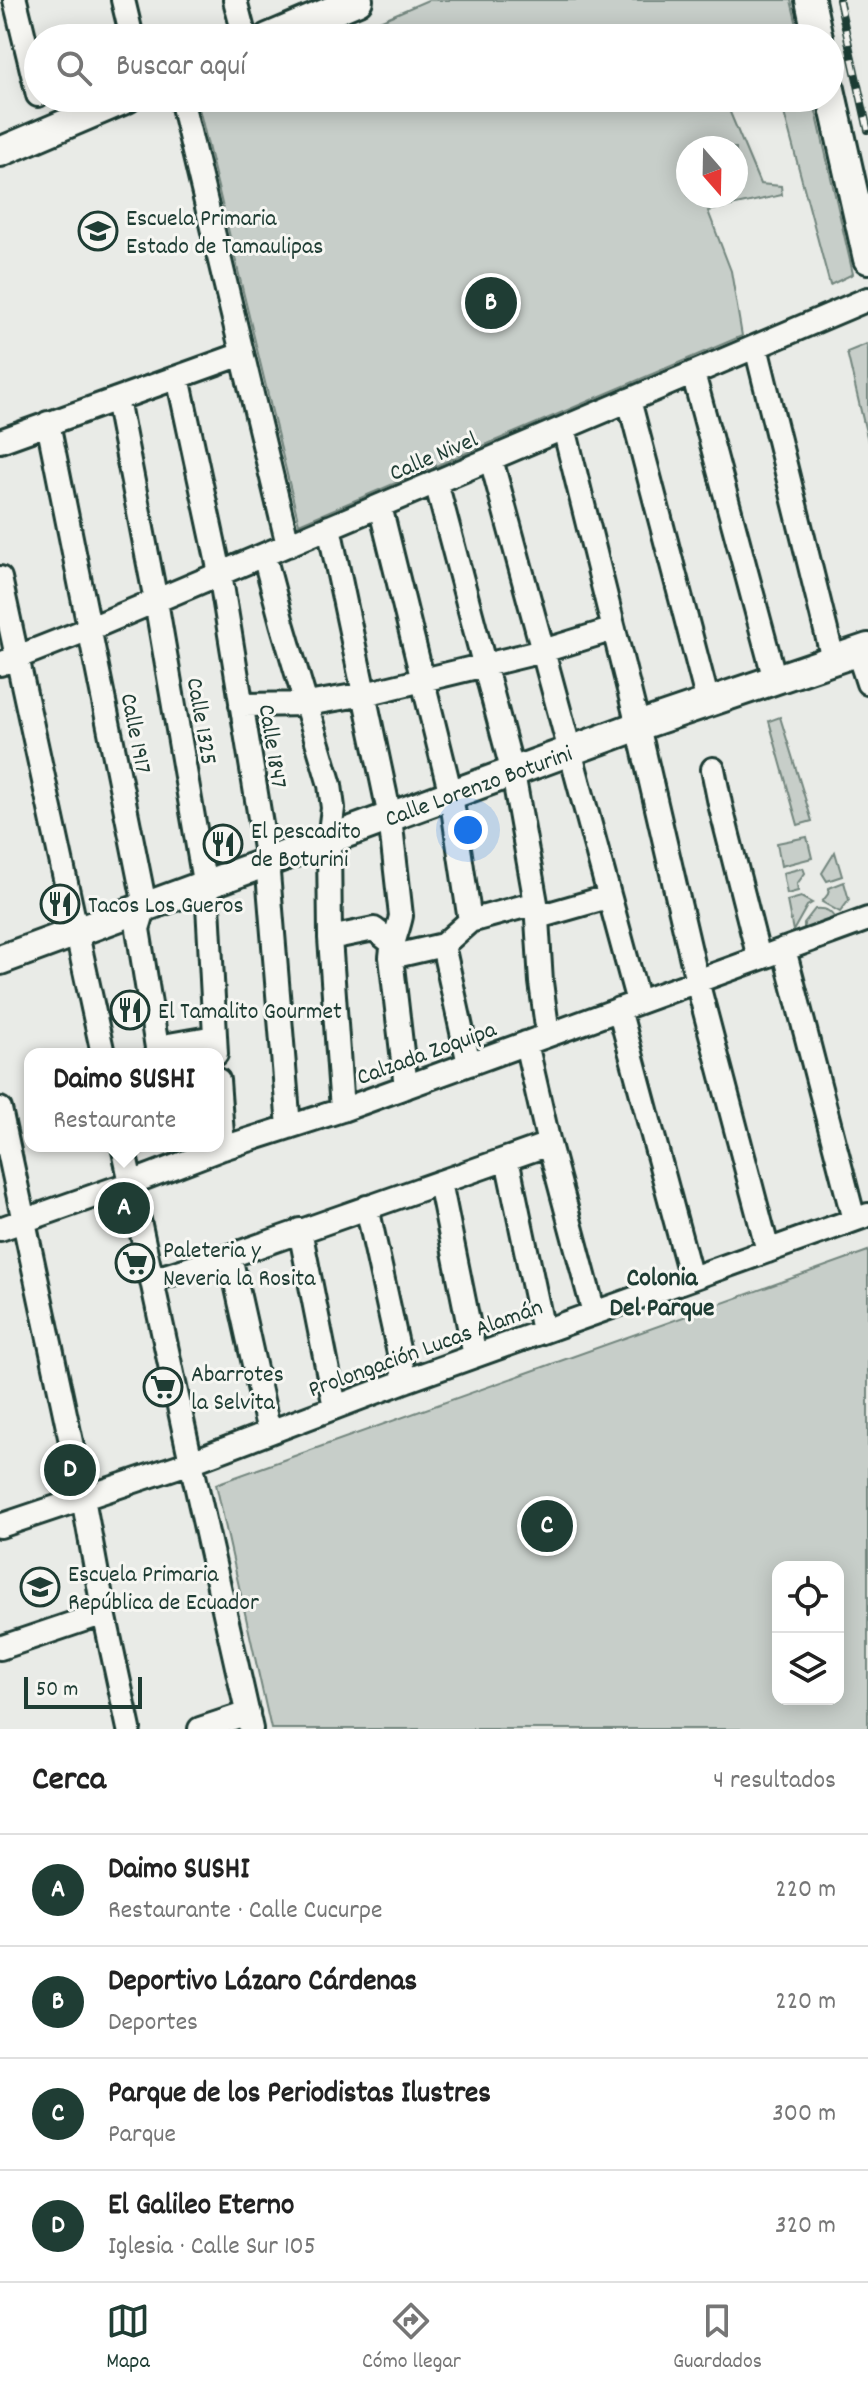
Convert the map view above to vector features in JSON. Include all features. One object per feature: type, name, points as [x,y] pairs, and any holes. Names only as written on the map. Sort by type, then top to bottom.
[{"type":"main road","points":[[810,0],[815,24]]},
{"type":"main road","points":[[299,24],[348,2]]},
{"type":"main road","points":[[0,152],[94,112]]},
{"type":"main road","points":[[835,112],[868,259]]},
{"type":"main road","name":"Calle Lorenzo Boturini","points":[[0,960],[638,726],[853,653]]},
{"type":"street","points":[[15,0],[24,38]]},
{"type":"street","points":[[123,0],[129,24]]},
{"type":"street","points":[[235,0],[241,24]]},
{"type":"street","points":[[42,112],[47,132]]},
{"type":"street","points":[[184,112],[288,545]]},
{"type":"street","name":"Calle Nivel","points":[[8,661],[868,299]]},
{"type":"street","points":[[756,347],[853,653],[868,683]]},
{"type":"street","points":[[0,441],[242,354]]},
{"type":"street","points":[[693,373],[775,680]]},
{"type":"street","name":"Calle 1847","points":[[178,377],[220,573],[267,861],[289,1127]]},
{"type":"street","name":"Calle 1325","points":[[117,399],[205,884],[216,1046]]},
{"type":"street","points":[[629,400],[708,702]]},
{"type":"street","name":"Calle 1917","points":[[48,423],[145,906],[138,929],[157,1048]]},
{"type":"street","points":[[564,428],[697,981],[768,1251]]},
{"type":"street","points":[[491,459],[608,897],[628,1006],[691,1278]]},
{"type":"street","points":[[436,482],[513,773],[537,910],[548,1035]]},
{"type":"street","points":[[380,506],[451,795],[470,921]]},
{"type":"street","points":[[329,527],[390,817],[401,916],[392,950],[406,1087]]},
{"type":"street","points":[[264,555],[330,785],[333,808],[329,840],[330,938],[342,1110]]},
{"type":"street","points":[[0,578],[8,661],[77,930],[102,1048]]},
{"type":"street","points":[[241,705],[307,704],[365,694],[543,651],[614,629]]},
{"type":"street","points":[[713,769],[759,958]]},
{"type":"street","points":[[392,950],[443,945],[470,921],[608,897]]},
{"type":"street","name":"Calzada Zoquipa","points":[[224,1148],[342,1110],[868,919]]},
{"type":"street","points":[[330,938],[374,929],[392,950]]},
{"type":"street","points":[[443,945],[469,1064]]},
{"type":"street","points":[[784,949],[861,1218]]},
{"type":"street","points":[[526,1043],[594,1313]]},
{"type":"street","points":[[186,1048],[216,1046]]},
{"type":"street","points":[[0,1109],[129,1729]]},
{"type":"street","points":[[152,1280],[230,1256],[549,1144]]},
{"type":"street","points":[[124,1152],[250,1721],[200,1729]]},
{"type":"street","name":"Calzada Zoquipa","points":[[0,1229],[131,1183],[170,1157],[199,1152]]},
{"type":"street","points":[[507,1159],[543,1331]]},
{"type":"street","points":[[440,1182],[475,1356]]},
{"type":"street","points":[[367,1207],[405,1381]]},
{"type":"street","name":"Prolongación Lucas Alamán","points":[[0,1526],[191,1462],[405,1381],[861,1218]]},
{"type":"street","points":[[300,1230],[335,1407]]},
{"type":"street","points":[[230,1256],[269,1432]]},
{"type":"street","points":[[0,1648],[104,1613]]},
{"type":"shaded area","points":[[428,0],[791,0],[797,24],[372,24]]},
{"type":"shaded area","points":[[200,112],[730,112],[740,136],[676,136],[676,208],[722,208],[708,211],[731,271],[742,336],[299,524]]},
{"type":"shaded area","points":[[784,112],[816,112],[853,274],[830,285]]},
{"type":"shaded area","points":[[748,155],[760,184],[781,186],[782,195],[748,202]]},
{"type":"shaded area","points":[[867,344],[868,350],[868,441],[847,352]]},
{"type":"shaded area","points":[[780,717],[812,821],[798,825],[769,721]]},
{"type":"shaded area","points":[[807,837],[812,858],[781,866],[777,843]]},
{"type":"shaded area","points":[[835,852],[842,876],[827,881],[822,873]]},
{"type":"shaded area","points":[[803,868],[805,873],[797,884],[798,891],[787,894],[783,873]]},
{"type":"shaded area","points":[[844,882],[849,900],[840,912],[822,902],[829,888]]},
{"type":"shaded area","points":[[801,897],[812,903],[807,906],[793,931],[787,901]]},
{"type":"shaded area","points":[[815,909],[828,911],[837,922],[804,931],[804,923]]},
{"type":"shaded area","points":[[868,1251],[868,1729],[271,1729],[216,1484]]},
{"type":"railway","points":[[839,0],[868,130]]},
{"type":"place","name":"Escuela Primaria Estado de Tamaulipas","points":[[98,231]]},
{"type":"place","name":"Deportivo Lázaro Cárdenas","points":[[491,303]]},
{"type":"place","name":"El pescadito de Boturini","points":[[223,844]]},
{"type":"place","name":"Tacos Los Gueros","points":[[60,904]]},
{"type":"place","name":"El Tamalito Gourmet","points":[[130,1010]]},
{"type":"place","name":"Daimo SUSHI","points":[[124,1208]]},
{"type":"place","name":"Paleteria y Neveria la Rosita","points":[[135,1263]]},
{"type":"place","name":"Abarrotes la Selvita","points":[[163,1387]]},
{"type":"place","name":"El Galileo Eterno","points":[[70,1470]]},
{"type":"place","name":"Parque de los Periodistas Ilustres","points":[[547,1526]]},
{"type":"place","name":"Escuela Primaria República de Ecuador","points":[[40,1587]]},
{"type":"district","name":"Colonia Del Parque","points":[[662,1291]]}]
